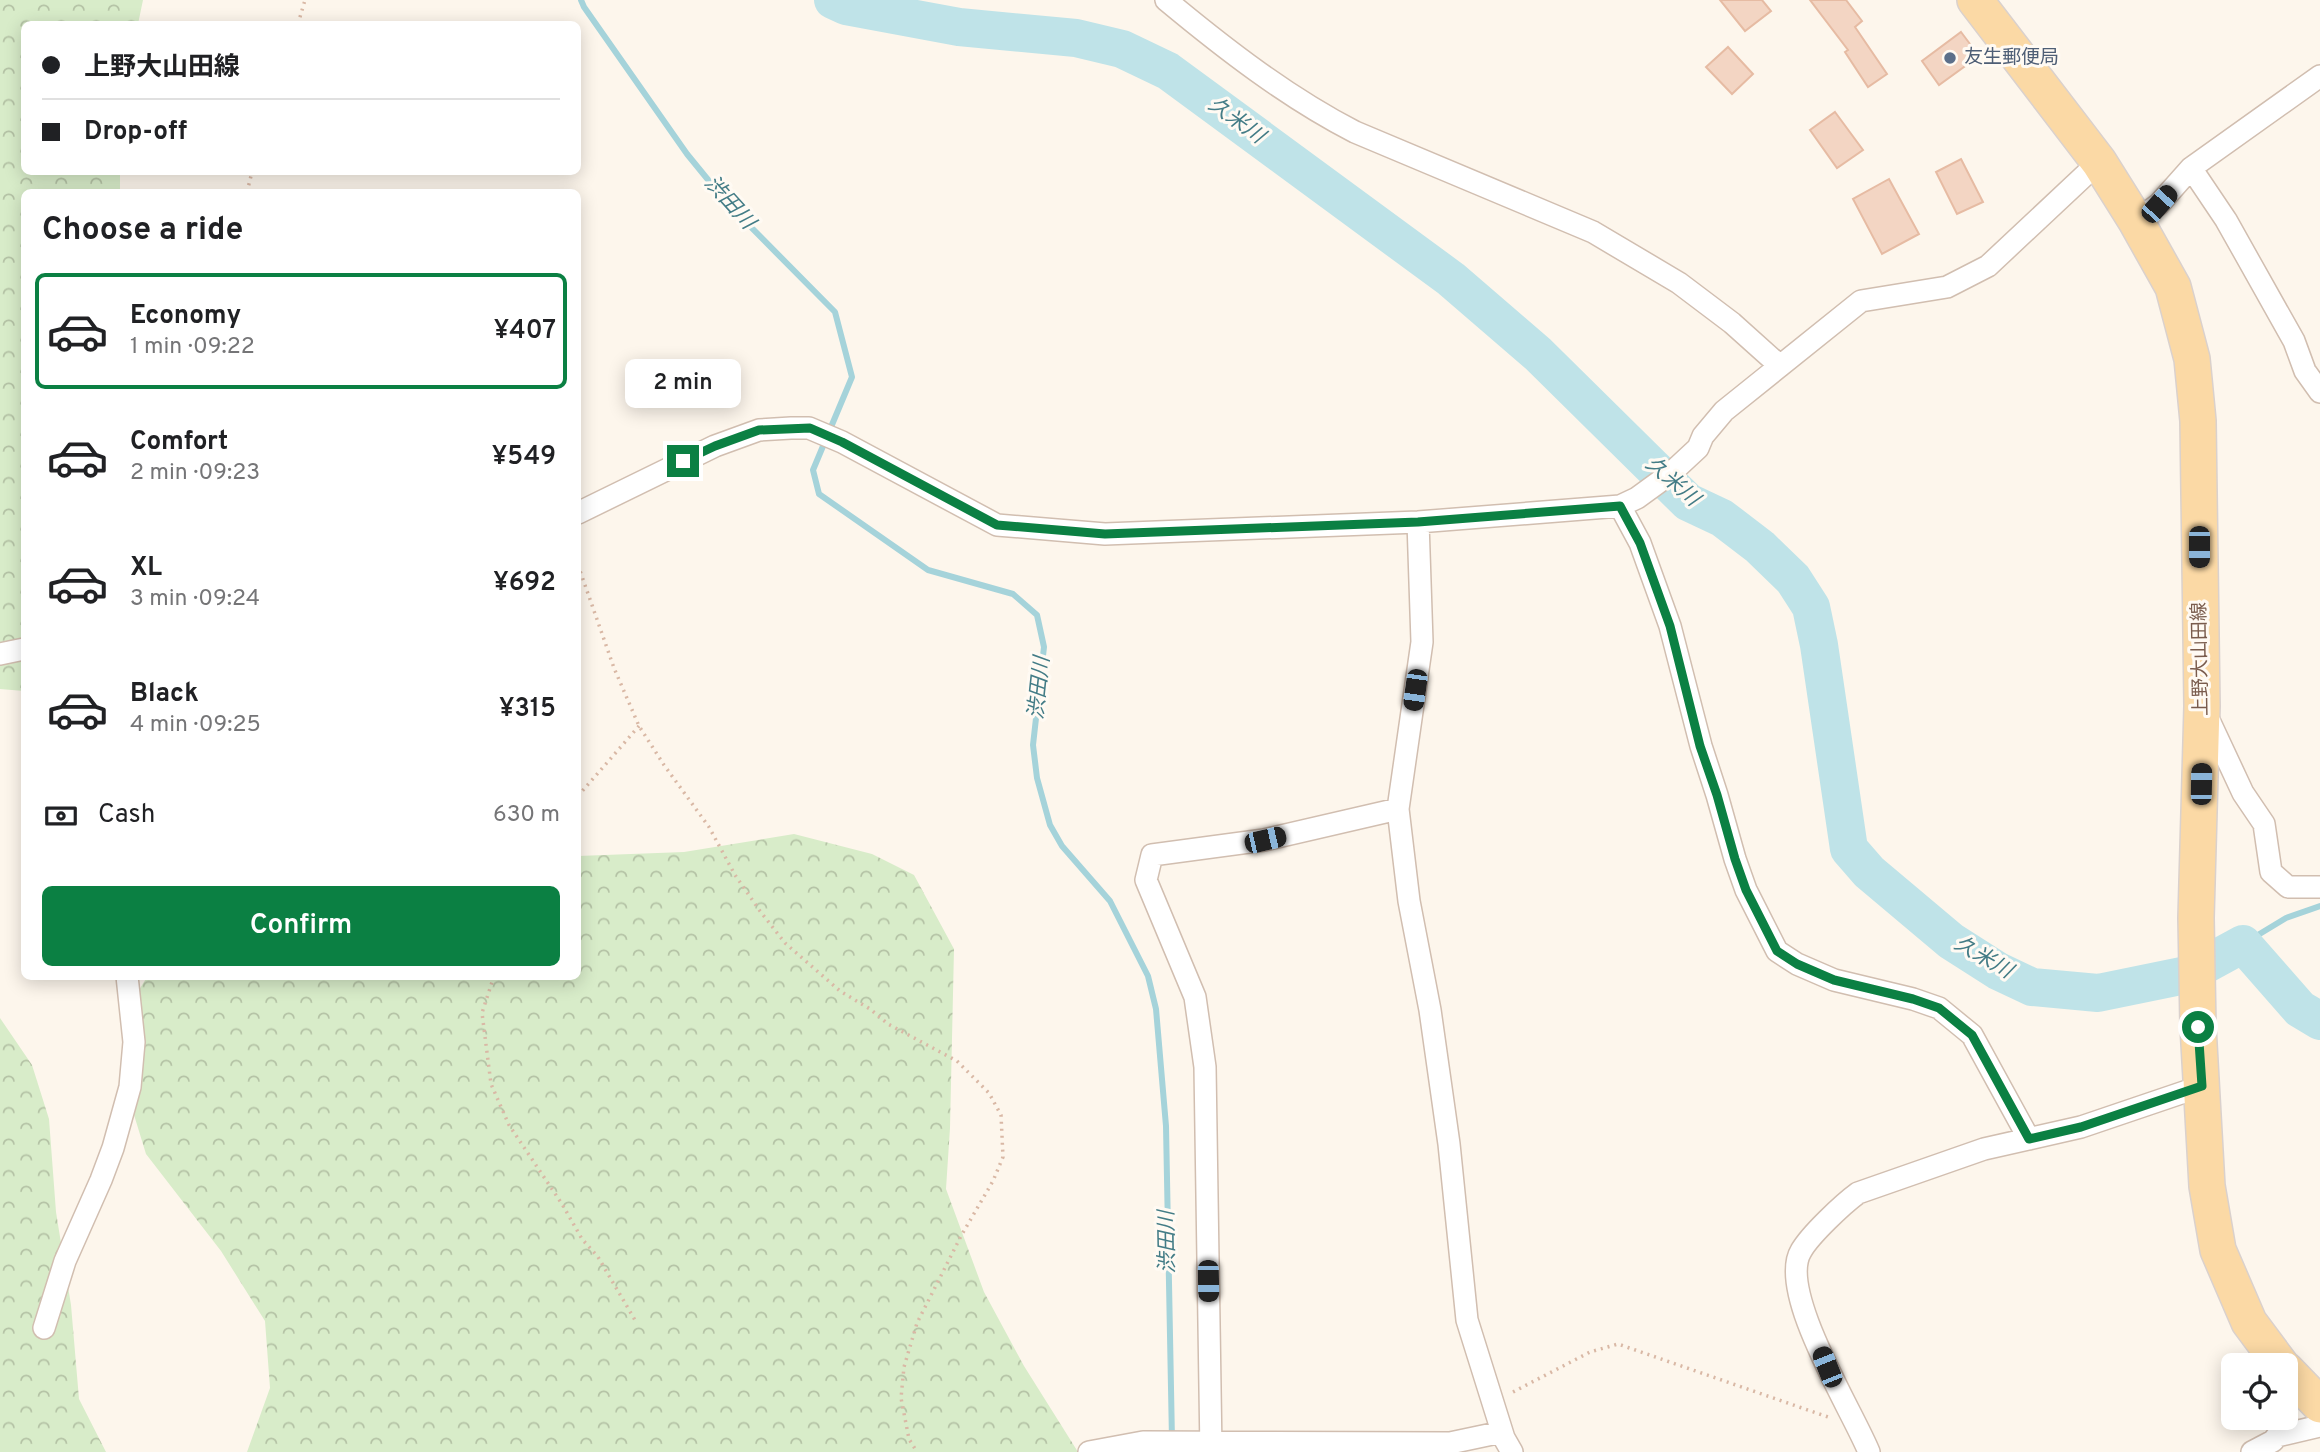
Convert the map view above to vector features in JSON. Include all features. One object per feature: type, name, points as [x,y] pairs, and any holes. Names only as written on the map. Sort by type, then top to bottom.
[{"type":"main road","name":"上野大山田線","points":[[1975,0],[2099,162],[2136,221],[2173,287],[2192,359],[2198,421],[2202,706],[2196,918],[2198,1027],[2207,1186],[2218,1250],[2249,1322],[2272,1353]]},
{"type":"main road","points":[[2298,1382],[2320,1405]]},
{"type":"street","points":[[1166,0],[1214,40],[1320,114],[1355,132],[1593,232],[1679,283],[1732,323],[1780,366]]},
{"type":"street","points":[[2136,221],[2159,204],[2191,167],[2320,76]]},
{"type":"street","points":[[581,512],[715,446],[759,430],[810,428],[842,442],[997,525],[1105,534],[1418,522],[1629,502],[1670,474],[1698,447],[1703,436],[1724,411],[1861,301],[1947,287],[1988,266],[2099,162]]},
{"type":"street","points":[[2191,167],[2226,220],[2294,341],[2305,371],[2320,392]]},
{"type":"street","points":[[1629,502],[1640,543],[1670,626],[1700,746],[1735,859],[1746,890],[1777,951],[1797,964],[1834,980],[1939,1008],[1972,1035],[2029,1139]]},
{"type":"street","points":[[1418,522],[1422,642],[1398,809],[1409,901],[1430,1010],[1447,1131],[1466,1320],[1502,1432],[1512,1452]]},
{"type":"street","points":[[0,654],[21,650]]},
{"type":"street","points":[[2202,706],[2243,793],[2264,824],[2271,872],[2288,887],[2320,887]]},
{"type":"street","points":[[1205,1445],[1205,1067],[1195,998],[1146,880],[1152,855],[1265,840],[1398,809]]},
{"type":"street","points":[[44,1328],[65,1261],[109,1159],[130,1087],[134,1042],[127,980]]},
{"type":"street","points":[[1869,1452],[1860,1429],[1827,1367],[1798,1295],[1796,1275],[1800,1252],[1843,1204],[1858,1193],[1984,1149],[2081,1127],[2202,1086]]},
{"type":"street","points":[[2252,1452],[2277,1436],[2320,1426]]},
{"type":"street","points":[[1089,1452],[1143,1442],[1205,1445],[1450,1443],[1502,1432]]},
{"type":"path","points":[[299,21],[305,0]]},
{"type":"path","points":[[581,574],[614,668],[639,726],[709,827],[735,875],[760,911],[785,943],[840,991],[870,1009],[888,1024],[957,1061],[989,1093],[1001,1115],[1003,1157],[993,1181],[961,1236],[917,1323],[904,1367],[901,1398],[909,1439],[917,1452]]},
{"type":"path","points":[[581,793],[639,726]]},
{"type":"path","points":[[493,980],[482,1013],[491,1084],[509,1125],[582,1239],[598,1258],[635,1320]]},
{"type":"path","points":[[1493,1402],[1590,1352],[1618,1344],[1860,1429]]},
{"type":"green space","points":[[0,0],[143,0],[139,21],[21,21],[21,175],[120,175],[120,189],[21,189],[21,691],[0,689]]},
{"type":"green space","points":[[794,834],[872,854],[914,875],[954,949],[946,1189],[984,1292],[1024,1366],[1078,1452],[247,1452],[270,1388],[265,1321],[221,1251],[146,1154],[123,1079],[126,1011],[145,980],[581,980],[581,856],[684,852]]},
{"type":"green space","points":[[0,1018],[32,1065],[49,1119],[56,1212],[71,1305],[79,1399],[106,1452],[0,1452]]},
{"type":"building","points":[[1720,0],[1762,0],[1771,11],[1745,31]]},
{"type":"building","points":[[1810,0],[1846,0],[1862,21],[1855,27],[1887,74],[1868,87],[1845,52],[1848,50]]},
{"type":"building","points":[[1961,32],[1979,56],[1939,85],[1922,61]]},
{"type":"building","points":[[1728,47],[1753,74],[1732,94],[1706,67]]},
{"type":"building","points":[[1835,112],[1863,150],[1837,168],[1810,130]]},
{"type":"building","points":[[1961,159],[1983,202],[1957,214],[1936,172]]},
{"type":"building","points":[[1889,179],[1919,234],[1882,254],[1853,199]]},
{"type":"waterway","name":"渋田川","points":[[581,0],[687,154],[727,203],[835,312],[852,377],[813,470],[819,494],[928,570],[1013,594],[1037,615],[1044,647],[1033,745],[1037,778],[1050,825],[1062,846],[1110,901],[1148,976],[1156,1009],[1166,1126],[1172,1440]]},
{"type":"waterway","name":"久米川","points":[[833,0],[846,6],[959,27],[1076,38],[1122,49],[1168,71],[1451,279],[1538,354],[1688,502],[1722,518],[1760,547],[1793,579],[1811,607],[1819,645],[1849,849],[1869,872],[1951,941],[1998,971],[2032,987],[2098,993],[2186,975],[2243,944],[2300,1009],[2320,1021]]},
{"type":"waterway","points":[[2243,944],[2286,918],[2320,906]]},
{"type":"place","name":"友生郵便局","points":[[1950,58]]},
{"type":"route","points":[[683,461],[759,430],[810,428],[842,442],[997,525],[1105,534],[1418,522],[1620,506],[1640,543],[1670,626],[1700,746],[1735,859],[1746,890],[1777,951],[1797,964],[1834,980],[1939,1008],[1972,1035],[2029,1139],[2081,1127],[2202,1086],[2198,1027]]}]
